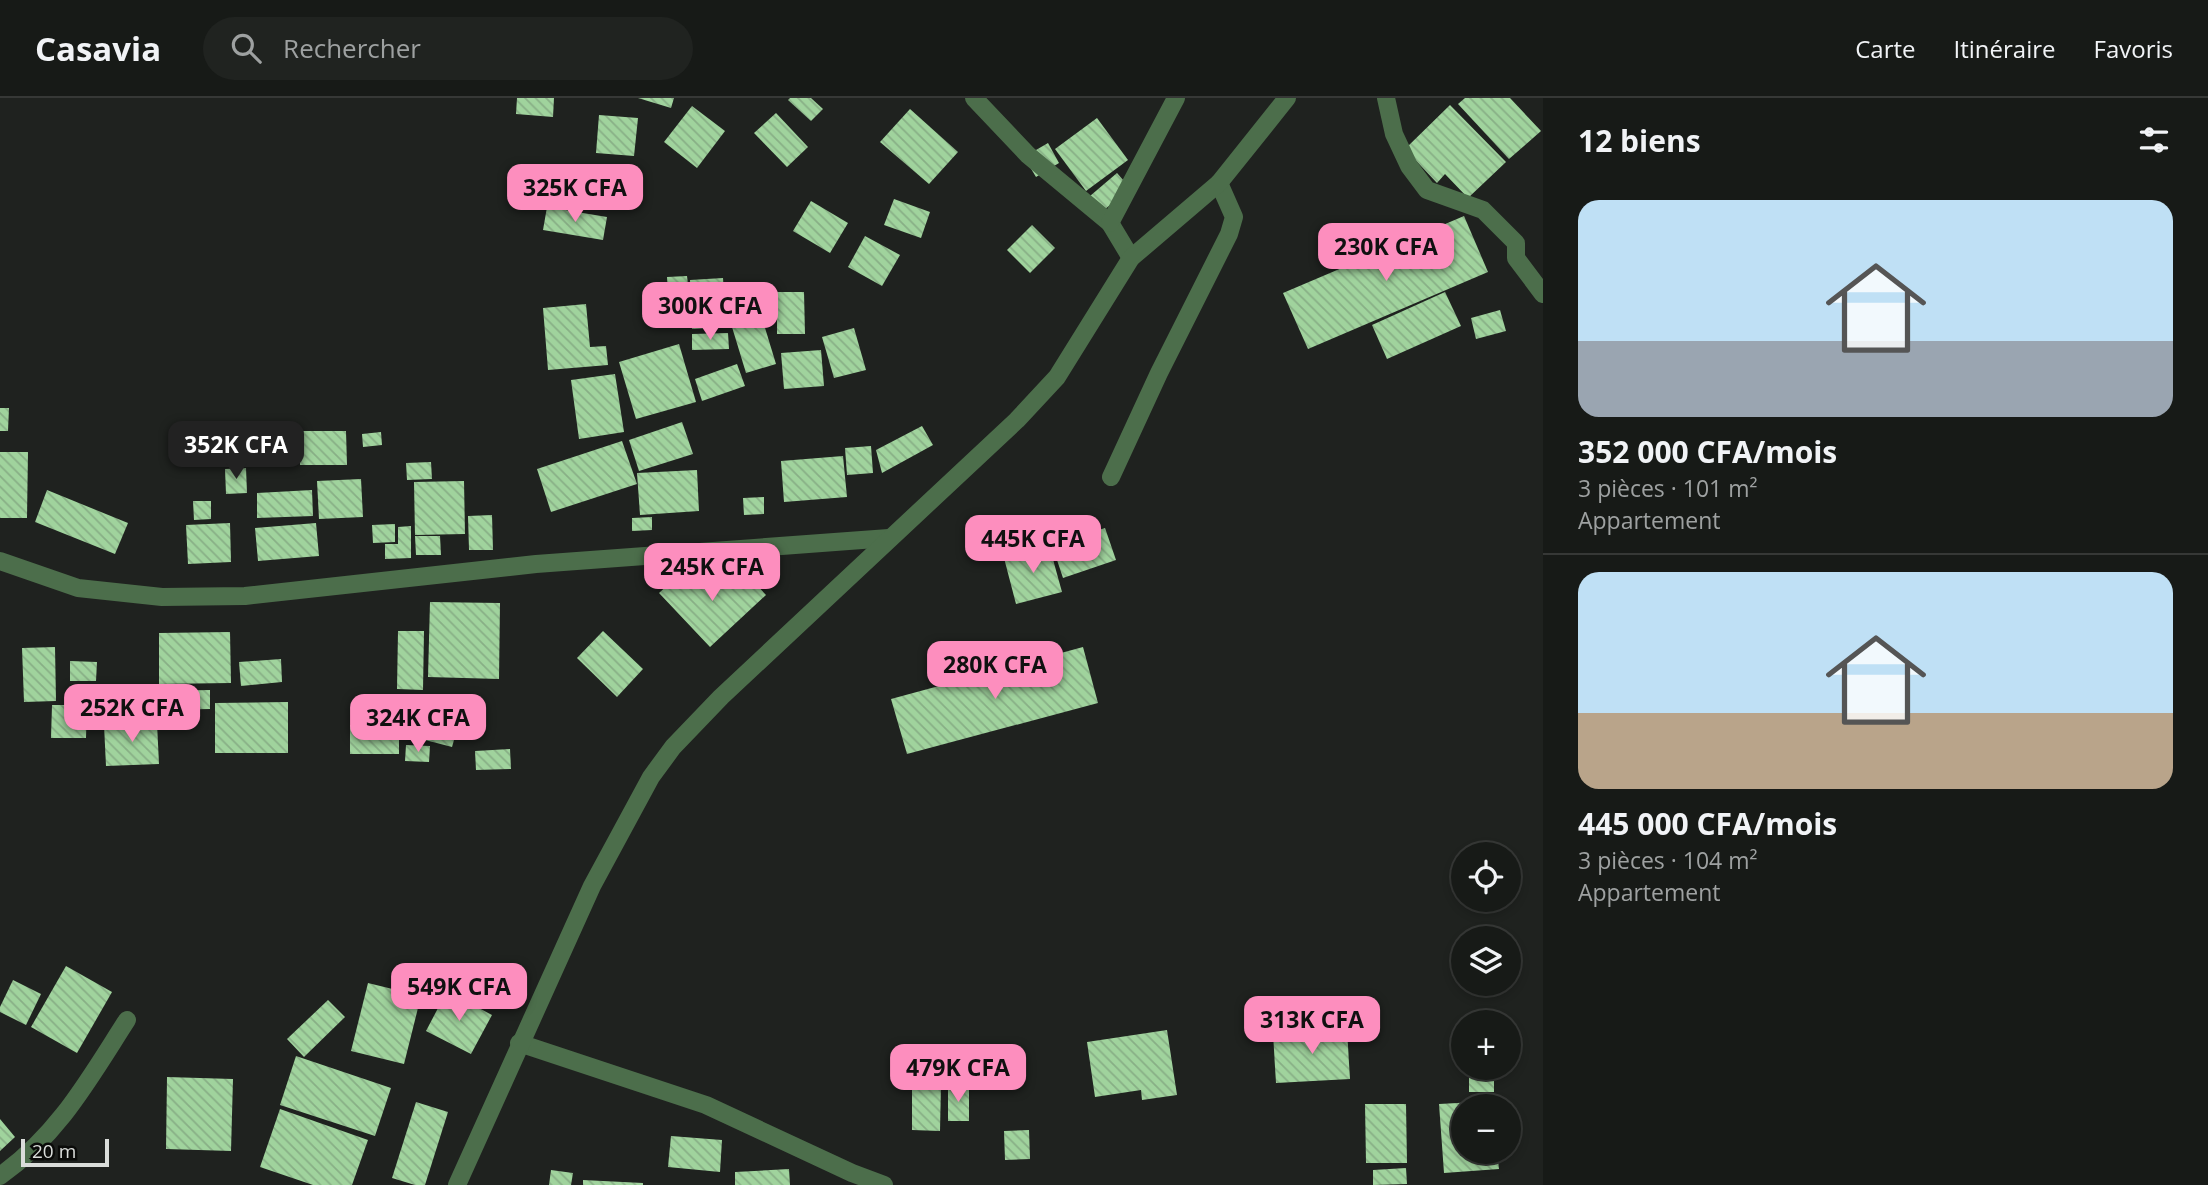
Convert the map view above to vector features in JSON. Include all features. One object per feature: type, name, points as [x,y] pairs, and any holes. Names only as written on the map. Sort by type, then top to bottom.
[{"type":"street","points":[[974,98],[1028,155],[1110,223],[1131,258]]},
{"type":"street","points":[[1110,223],[1176,98]]},
{"type":"street","points":[[457,1185],[592,886],[651,777],[673,747],[889,538],[1017,420],[1057,377],[1131,258],[1219,183],[1287,98]]},
{"type":"street","points":[[1386,98],[1394,134],[1409,166],[1427,190],[1483,210],[1516,243],[1516,258],[1543,294]]},
{"type":"street","points":[[1111,477],[1159,373],[1229,234],[1234,217],[1219,183]]},
{"type":"street","points":[[0,561],[78,588],[162,597],[245,596],[536,564],[889,538]]},
{"type":"street","points":[[0,1176],[34,1149],[66,1114],[127,1020]]},
{"type":"street","points":[[519,1043],[706,1105],[852,1173],[884,1185]]},
{"type":"building","points":[[517,98],[554,98],[553,117],[516,114]]},
{"type":"building","points":[[638,98],[674,98],[671,108]]},
{"type":"building","points":[[811,98],[823,109],[811,121],[788,100]]},
{"type":"building","points":[[1465,98],[1510,98],[1541,131],[1509,159],[1458,104]]},
{"type":"building","points":[[1450,105],[1506,162],[1468,198],[1445,174],[1437,183],[1405,149]]},
{"type":"building","points":[[692,106],[725,131],[697,168],[664,142]]},
{"type":"building","points":[[910,109],[958,152],[929,184],[880,142]]},
{"type":"building","points":[[776,113],[808,147],[787,167],[754,133]]},
{"type":"building","points":[[599,115],[638,118],[634,156],[596,153]]},
{"type":"building","points":[[1097,118],[1128,160],[1086,191],[1055,149]]},
{"type":"building","points":[[1048,143],[1059,163],[1036,177],[1024,157]]},
{"type":"building","points":[[559,171],[601,171],[601,205],[559,205]]},
{"type":"building","points":[[1117,173],[1130,188],[1103,211],[1090,196]]},
{"type":"building","points":[[894,199],[930,212],[921,238],[884,225]]},
{"type":"building","points":[[811,201],[848,223],[830,253],[793,231]]},
{"type":"building","points":[[547,207],[607,217],[603,240],[543,230]]},
{"type":"building","points":[[1464,216],[1488,272],[1308,349],[1283,293]]},
{"type":"building","points":[[1032,225],[1055,248],[1030,273],[1007,250]]},
{"type":"building","points":[[865,236],[900,255],[882,286],[848,267]]},
{"type":"building","points":[[687,276],[689,293],[668,295],[667,277]]},
{"type":"building","points":[[723,278],[726,327],[692,329],[690,280]]},
{"type":"building","points":[[777,292],[804,292],[805,334],[777,334]]},
{"type":"building","points":[[1445,292],[1461,326],[1387,359],[1372,325]]},
{"type":"building","points":[[586,304],[590,347],[606,346],[608,365],[548,370],[543,308]]},
{"type":"building","points":[[1500,310],[1506,331],[1476,339],[1471,318]]},
{"type":"building","points":[[762,318],[776,364],[746,373],[732,327]]},
{"type":"building","points":[[854,328],[866,370],[834,378],[822,337]]},
{"type":"building","points":[[728,333],[729,349],[692,350],[692,334]]},
{"type":"building","points":[[679,344],[696,402],[636,419],[619,362]]},
{"type":"building","points":[[821,350],[824,386],[784,389],[781,353]]},
{"type":"building","points":[[737,364],[745,386],[702,401],[695,379]]},
{"type":"building","points":[[615,374],[624,432],[579,439],[571,380]]},
{"type":"building","points":[[0,408],[9,408],[8,431],[0,431]]},
{"type":"building","points":[[682,422],[693,454],[639,471],[629,440]]},
{"type":"building","points":[[922,426],[933,445],[882,473],[876,450]]},
{"type":"building","points":[[300,431],[346,431],[347,465],[300,465]]},
{"type":"building","points":[[381,432],[382,445],[363,447],[362,434]]},
{"type":"building","points":[[622,441],[637,484],[551,512],[537,469]]},
{"type":"building","points":[[871,446],[873,473],[847,475],[845,448]]},
{"type":"building","points":[[0,452],[28,452],[27,518],[0,518]]},
{"type":"building","points":[[843,456],[847,497],[784,502],[781,461]]},
{"type":"building","points":[[431,462],[432,479],[407,480],[406,463]]},
{"type":"building","points":[[246,468],[247,493],[226,494],[225,469]]},
{"type":"building","points":[[697,470],[699,511],[640,515],[637,473]]},
{"type":"building","points":[[361,479],[363,517],[319,519],[317,481]]},
{"type":"building","points":[[464,481],[465,534],[415,535],[414,482]]},
{"type":"building","points":[[47,490],[128,523],[115,554],[35,522]]},
{"type":"building","points":[[312,490],[313,516],[257,518],[257,493]]},
{"type":"building","points":[[764,497],[764,514],[744,515],[743,498]]},
{"type":"building","points":[[193,501],[211,501],[211,519],[194,520]]},
{"type":"building","points":[[492,515],[493,550],[469,550],[468,516]]},
{"type":"building","points":[[652,517],[652,530],[632,531],[632,518]]},
{"type":"building","points":[[230,523],[231,562],[188,564],[186,525]]},
{"type":"building","points":[[316,523],[319,556],[258,561],[255,528]]},
{"type":"building","points":[[395,524],[395,542],[373,543],[372,525]]},
{"type":"building","points":[[411,526],[411,558],[385,559],[385,544],[398,544],[398,527]]},
{"type":"building","points":[[1105,528],[1116,560],[1063,578],[1052,545]]},
{"type":"building","points":[[415,536],[440,536],[441,555],[416,555]]},
{"type":"building","points":[[1049,545],[1062,592],[1016,604],[1004,558]]},
{"type":"building","points":[[740,567],[766,595],[710,647],[659,593],[686,568],[710,595]]},
{"type":"building","points":[[430,602],[500,603],[499,679],[428,677]]},
{"type":"building","points":[[398,631],[424,631],[423,690],[397,689]]},
{"type":"building","points":[[603,631],[643,669],[617,697],[577,658]]},
{"type":"building","points":[[230,632],[231,683],[159,684],[159,633]]},
{"type":"building","points":[[55,647],[56,701],[24,702],[22,648]]},
{"type":"building","points":[[1083,647],[1098,703],[907,754],[891,699]]},
{"type":"building","points":[[281,659],[282,682],[241,686],[239,662]]},
{"type":"building","points":[[70,661],[97,662],[96,681],[70,681]]},
{"type":"building","points":[[210,690],[210,709],[160,710],[160,691]]},
{"type":"building","points":[[417,696],[463,709],[452,747],[406,735]]},
{"type":"building","points":[[288,702],[288,753],[215,753],[215,703]]},
{"type":"building","points":[[52,705],[87,705],[86,738],[51,738]]},
{"type":"building","points":[[157,723],[159,764],[106,766],[104,725]]},
{"type":"building","points":[[350,725],[399,725],[399,754],[350,754]]},
{"type":"building","points":[[406,745],[430,746],[429,762],[405,761]]},
{"type":"building","points":[[510,749],[511,769],[476,770],[475,751]]},
{"type":"building","points":[[66,966],[112,992],[77,1053],[31,1027]]},
{"type":"building","points":[[13,980],[41,994],[26,1025],[0,1012]]},
{"type":"building","points":[[368,983],[421,996],[404,1064],[351,1051]]},
{"type":"building","points":[[447,991],[492,1015],[471,1054],[426,1031]]},
{"type":"building","points":[[328,1000],[345,1017],[304,1057],[287,1039]]},
{"type":"building","points":[[1316,1004],[1318,1025],[1259,1029],[1257,1007]]},
{"type":"building","points":[[1167,1030],[1177,1095],[1142,1100],[1141,1090],[1095,1097],[1087,1042]]},
{"type":"building","points":[[1347,1030],[1350,1079],[1276,1083],[1273,1034]]},
{"type":"building","points":[[1001,1045],[1001,1070],[971,1070],[971,1046]]},
{"type":"building","points":[[296,1056],[391,1088],[375,1136],[280,1105]]},
{"type":"building","points":[[167,1077],[233,1079],[231,1151],[166,1149]]},
{"type":"building","points":[[1469,1080],[1494,1080],[1494,1092],[1469,1092]]},
{"type":"building","points":[[912,1084],[941,1084],[940,1131],[912,1130]]},
{"type":"building","points":[[948,1088],[969,1088],[969,1121],[948,1121]]},
{"type":"building","points":[[416,1102],[448,1112],[425,1185],[392,1178]]},
{"type":"building","points":[[1451,1103],[1451,1164],[1498,1164],[1499,1169],[1444,1173],[1439,1104]]},
{"type":"building","points":[[1365,1104],[1406,1104],[1407,1163],[1366,1163]]},
{"type":"building","points":[[280,1109],[368,1140],[352,1185],[313,1185],[260,1167]]},
{"type":"building","points":[[0,1119],[15,1137],[0,1151]]},
{"type":"building","points":[[1029,1130],[1030,1159],[1005,1160],[1004,1131]]},
{"type":"building","points":[[671,1136],[722,1140],[720,1172],[668,1167]]},
{"type":"building","points":[[1406,1168],[1407,1184],[1373,1185],[1373,1170]]},
{"type":"building","points":[[789,1169],[790,1185],[735,1185],[735,1172]]},
{"type":"building","points":[[551,1170],[573,1173],[571,1185],[549,1185]]},
{"type":"building","points":[[583,1180],[643,1183],[643,1185],[583,1185]]}]
